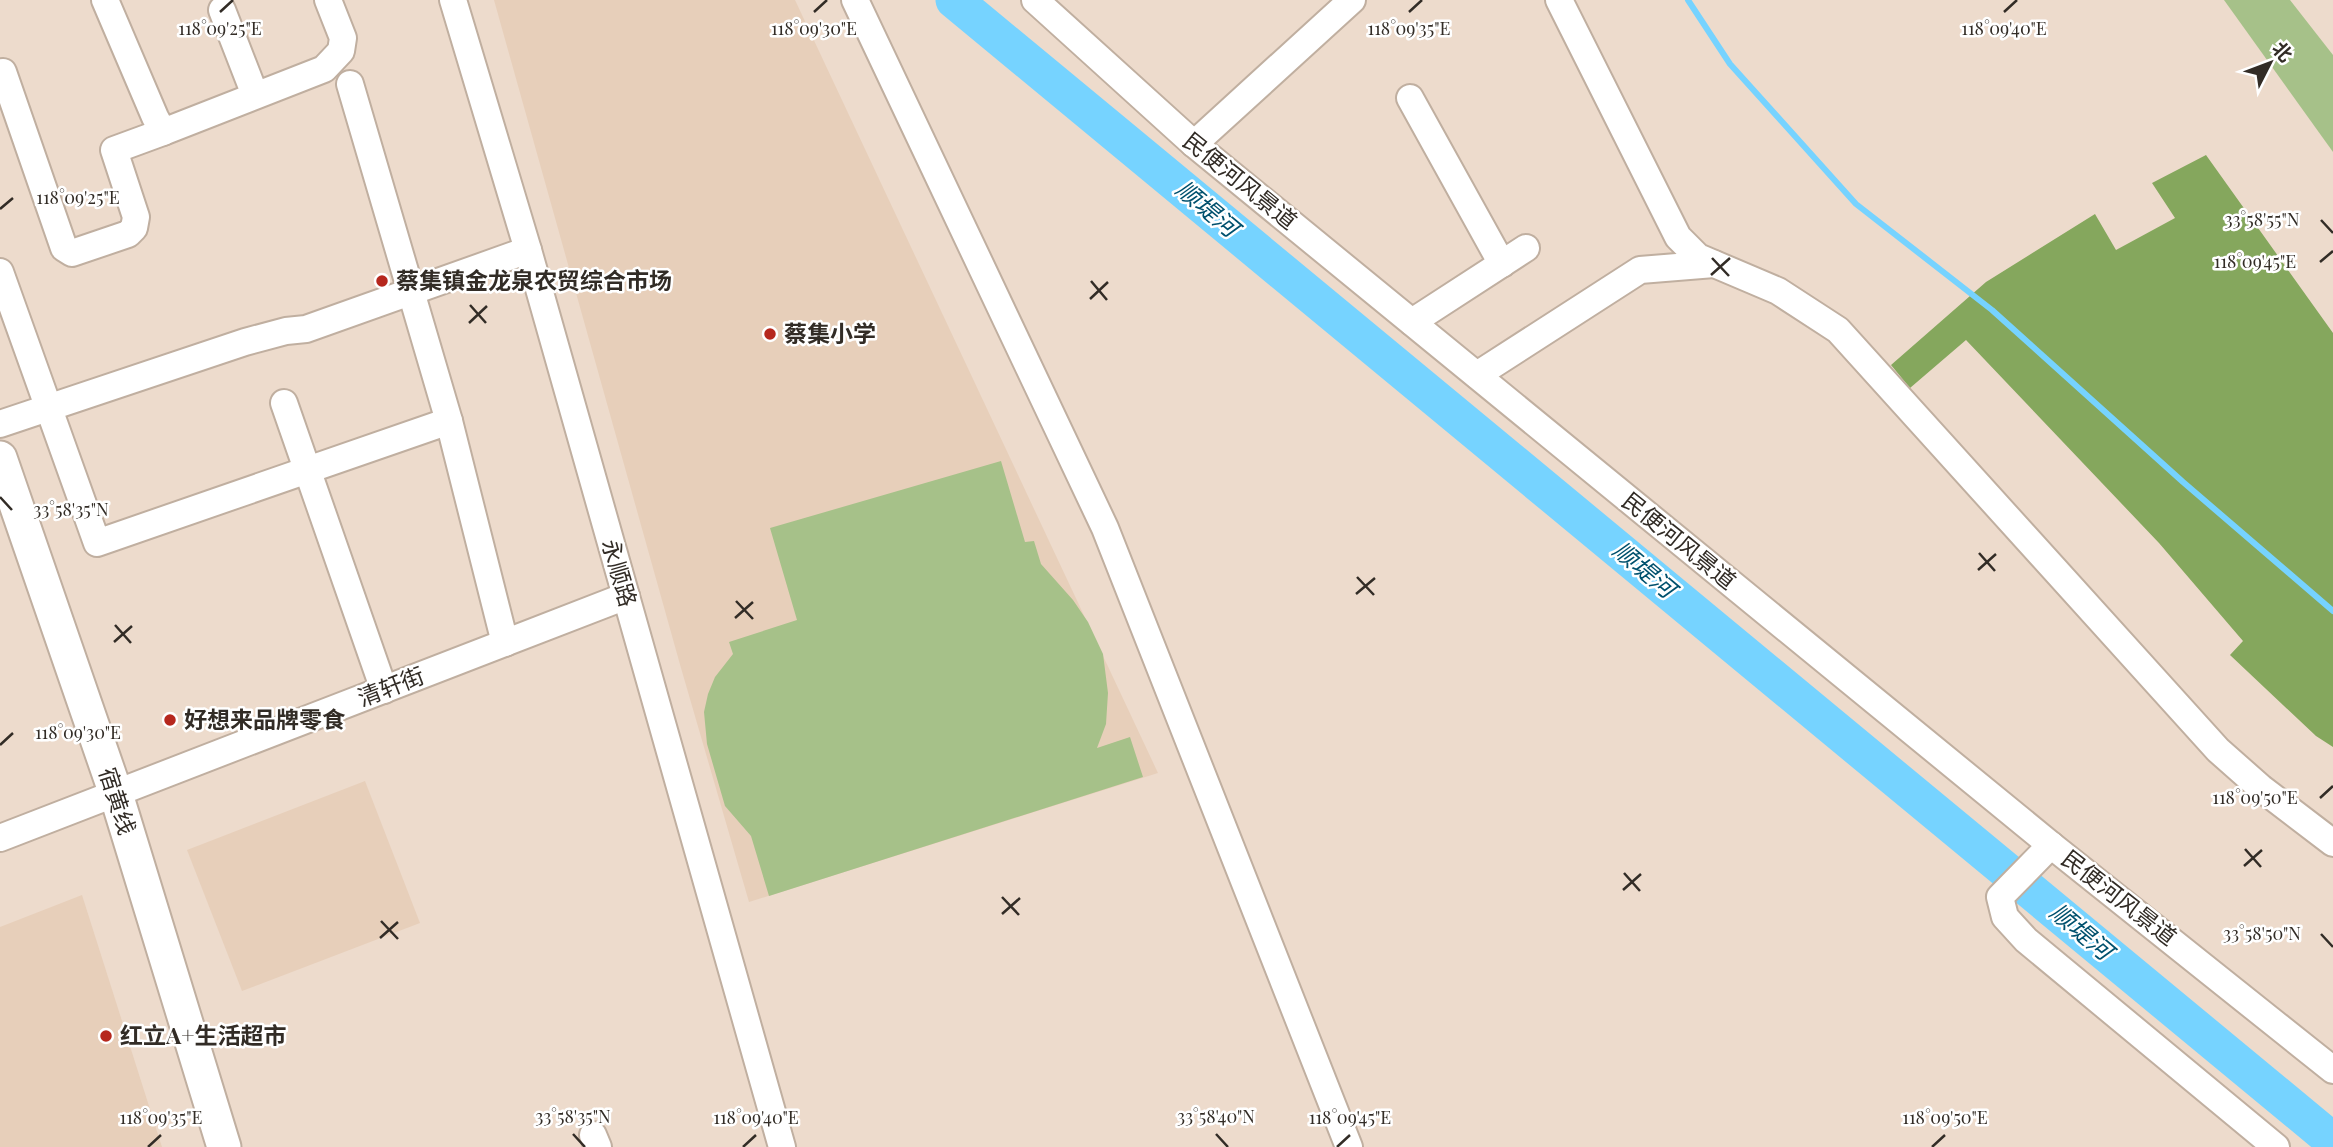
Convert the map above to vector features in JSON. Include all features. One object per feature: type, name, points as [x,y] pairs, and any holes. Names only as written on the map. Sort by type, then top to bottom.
[{"type":"main road","name":"宿黄线","points":[[0,458],[116,794],[224,1147]]},
{"type":"street","points":[[105,0],[163,132]]},
{"type":"street","points":[[3,72],[64,248],[72,253],[128,234],[134,228],[136,217],[114,150],[324,69],[341,51],[343,38],[328,0]]},
{"type":"street","name":"永顺路","points":[[453,0],[528,250],[782,1147]]},
{"type":"street","points":[[855,0],[1105,528],[1349,1147]]},
{"type":"street","name":"民便河风景道","points":[[1035,0],[1194,144],[2051,845],[2333,1070]]},
{"type":"street","points":[[1194,144],[1352,0]]},
{"type":"street","points":[[1559,0],[1678,237],[1698,257],[1778,291],[1838,330],[2218,750],[2261,788],[2333,843]]},
{"type":"street","points":[[222,10],[256,95]]},
{"type":"street","points":[[350,84],[449,421],[505,643]]},
{"type":"street","points":[[1410,97],[1502,264]]},
{"type":"street","points":[[1412,322],[1526,248]]},
{"type":"street","points":[[0,424],[245,342],[286,331],[306,329],[528,250]]},
{"type":"street","points":[[1477,375],[1640,270],[1714,264]]},
{"type":"street","points":[[0,272],[97,543],[449,421]]},
{"type":"street","points":[[284,402],[384,690]]},
{"type":"street","name":"清轩街","points":[[0,838],[626,596]]},
{"type":"street","points":[[2051,845],[2000,897],[2005,917],[2026,940],[2276,1147]]},
{"type":"shaded area","name":"蔡集小学","points":[[494,0],[795,0],[1158,773],[749,902]]},
{"type":"shaded area","points":[[365,781],[420,923],[242,991],[187,850]]},
{"type":"shaded area","points":[[82,895],[162,1147],[0,1147],[0,927]]},
{"type":"green space","points":[[2224,0],[2290,0],[2333,55],[2333,152]]},
{"type":"green space","points":[[2206,155],[2333,333],[2333,747],[2316,736],[2230,655],[2243,641],[2159,543],[1966,340],[1910,388],[1891,365],[1986,282],[2095,214],[2116,250],[2175,218],[2152,183]]},
{"type":"green space","points":[[1001,461],[1025,542],[1034,541],[1041,564],[1073,600],[1088,622],[1103,654],[1108,693],[1106,724],[1097,748],[1130,737],[1143,777],[769,896],[751,836],[725,806],[707,744],[704,712],[715,677],[733,654],[729,642],[797,620],[770,528]]},
{"type":"waterway","name":"顺堤河","points":[[954,0],[2333,1141]]},
{"type":"waterway","points":[[1688,0],[1730,64],[1856,204],[1992,310],[2183,482],[2333,611]]},
{"type":"place","name":"蔡集镇金龙泉农贸综合市场","points":[[382,281]]},
{"type":"place","name":"蔡集小学","points":[[770,334]]},
{"type":"place","name":"好想来品牌零食","points":[[170,720]]},
{"type":"place","name":"红立A+生活超市","points":[[106,1036]]}]
